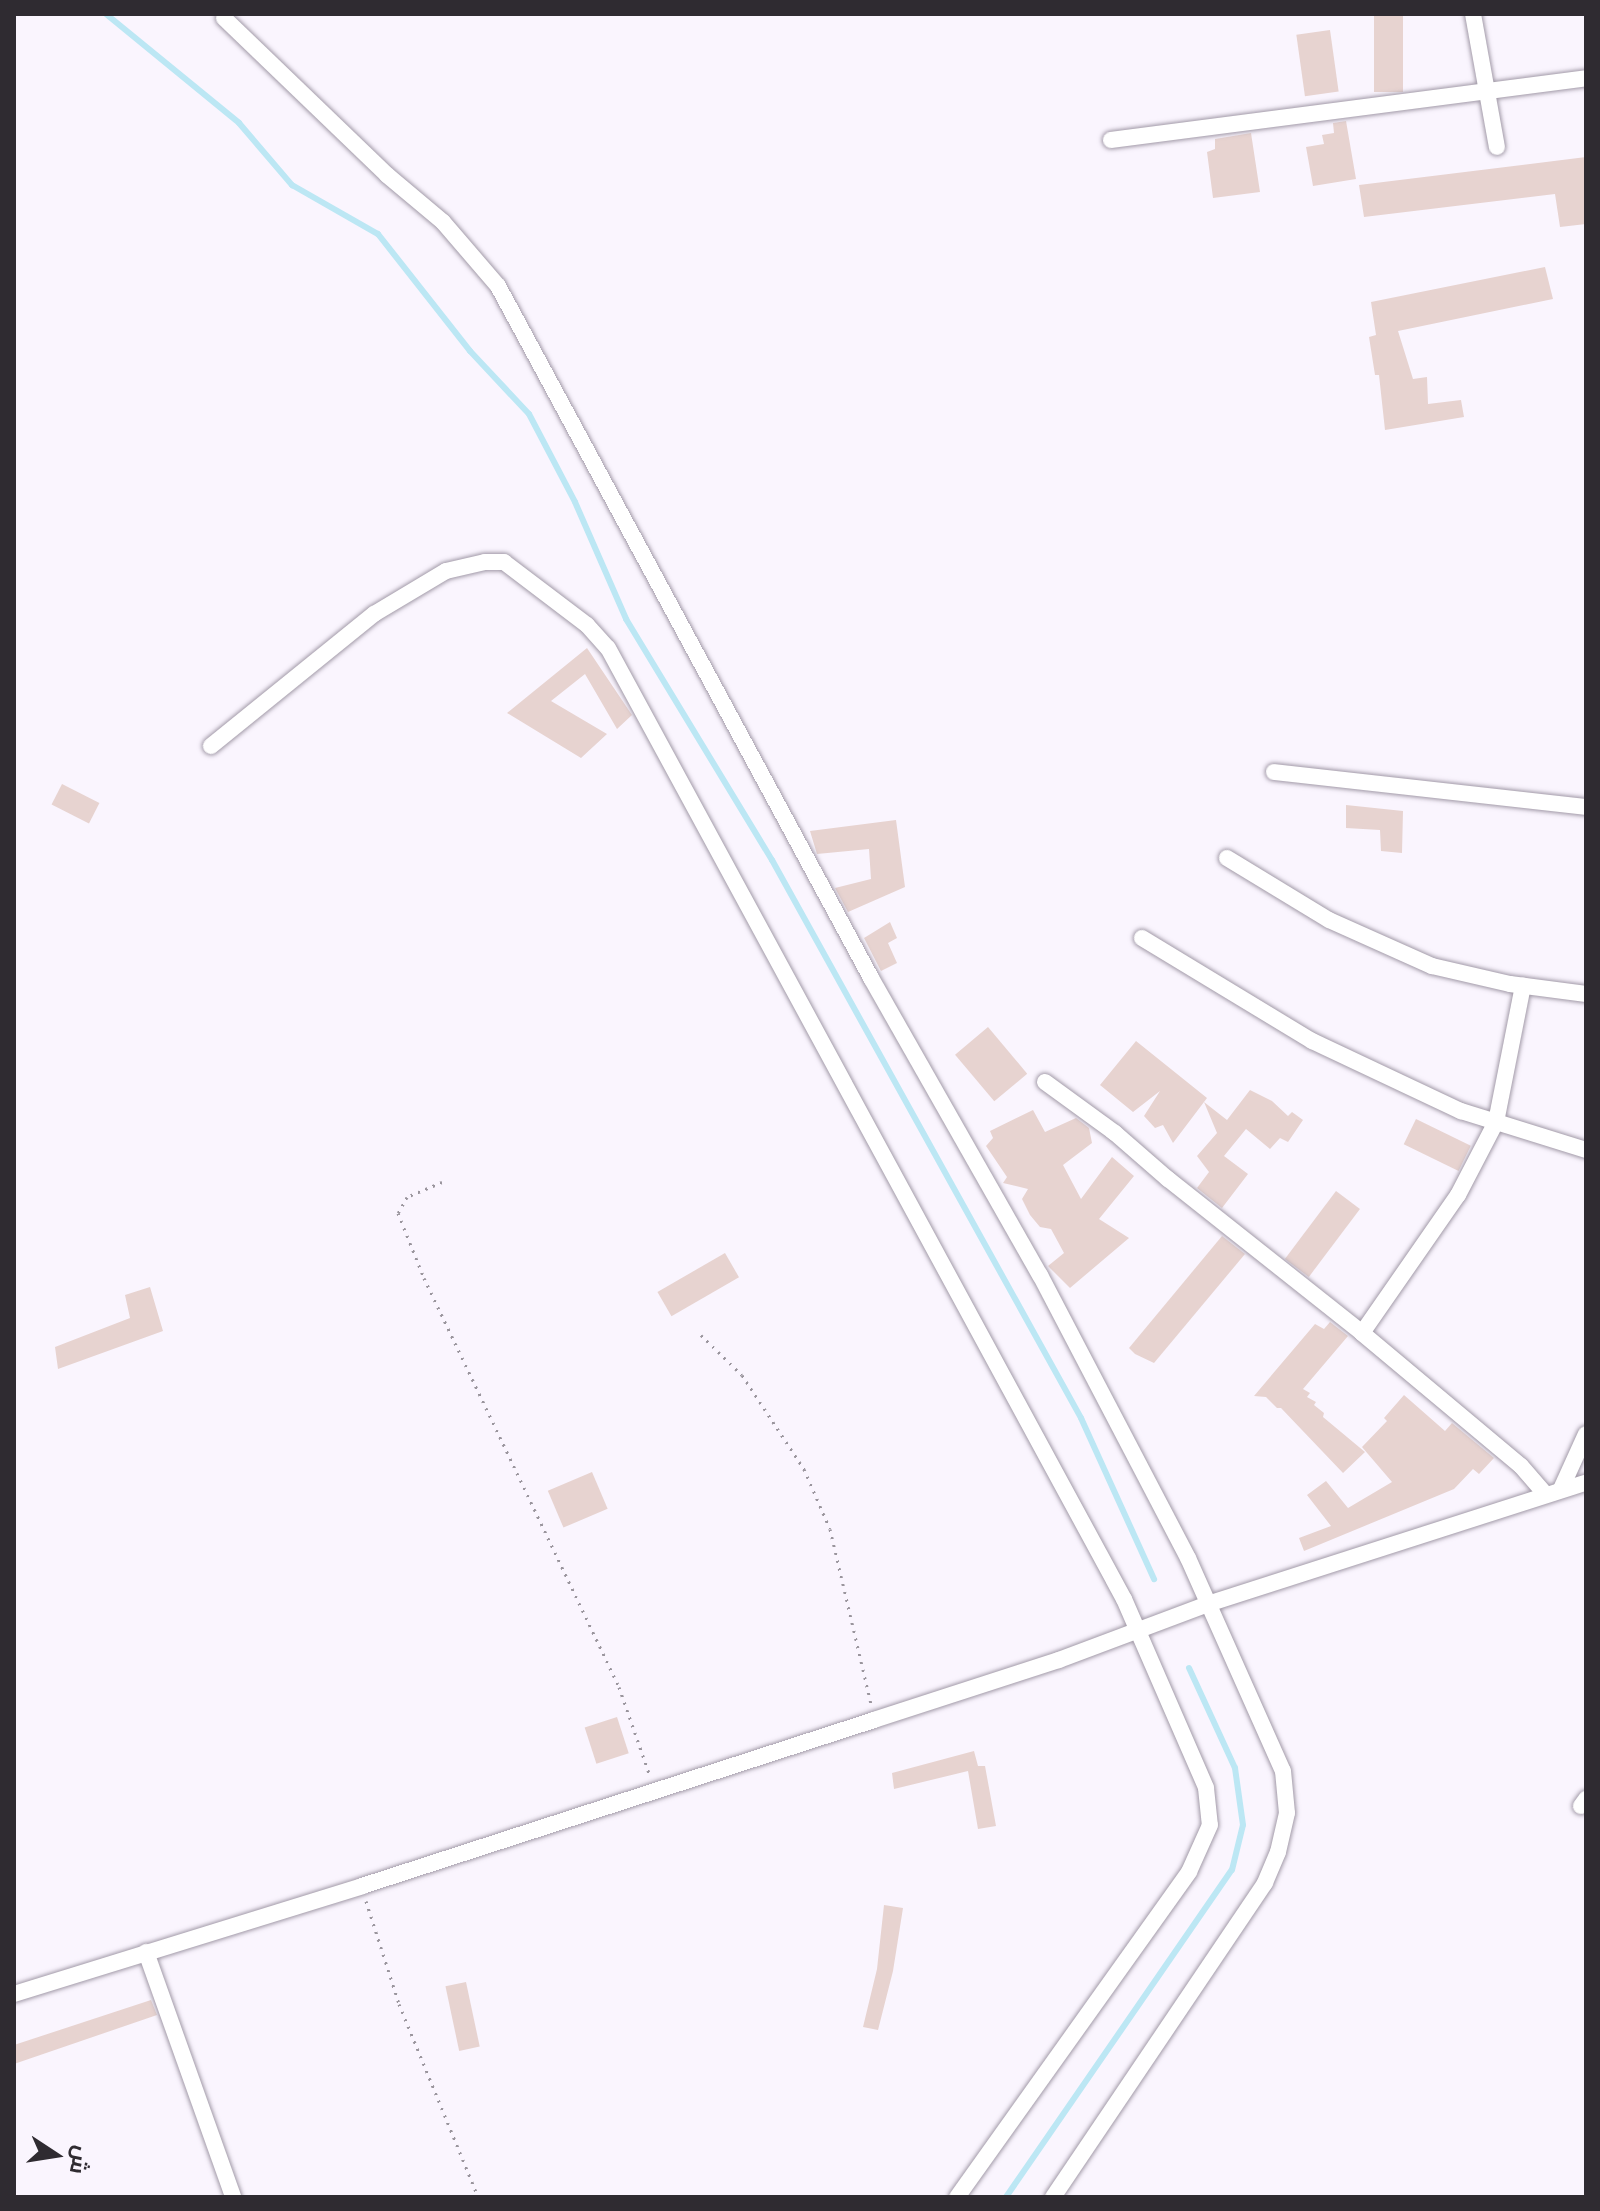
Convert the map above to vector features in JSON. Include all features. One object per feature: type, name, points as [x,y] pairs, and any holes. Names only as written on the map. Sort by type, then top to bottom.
[{"type":"street","points":[[1473,14],[1497,147]]},
{"type":"street","points":[[224,18],[387,175],[443,222],[498,286],[871,978],[1040,1275],[1188,1558],[1283,1771],[1287,1813],[1278,1852],[1265,1883],[1053,2197]]},
{"type":"street","points":[[1111,140],[1586,78]]},
{"type":"street","points":[[211,746],[374,614],[446,571],[485,562],[504,562],[587,625],[608,648],[1058,1473],[1139,1629],[1206,1788],[1210,1825],[1189,1872],[957,2197]]},
{"type":"street","points":[[1274,772],[1586,807]]},
{"type":"street","points":[[1227,858],[1329,920],[1432,966],[1523,986],[1586,994]]},
{"type":"street","points":[[1142,938],[1312,1041],[1461,1111],[1586,1150]]},
{"type":"street","points":[[1362,1333],[1458,1195],[1496,1122],[1523,986]]},
{"type":"street","points":[[1045,1082],[1115,1133],[1553,1492]]},
{"type":"street","points":[[1553,1492],[1586,1434]]},
{"type":"street","points":[[15,1992],[362,1886],[656,1791],[1059,1660],[1208,1604],[1586,1483]]},
{"type":"street","points":[[146,1952],[233,2197]]},
{"type":"path","points":[[442,1182],[407,1197],[398,1213],[424,1278],[619,1687],[656,1791]]},
{"type":"path","points":[[701,1335],[742,1375],[804,1469],[830,1529],[874,1720]]},
{"type":"path","points":[[362,1886],[399,2004],[478,2197]]},
{"type":"building","points":[[1374,14],[1403,14],[1403,92],[1374,92]]},
{"type":"building","points":[[1330,30],[1339,91],[1305,96],[1296,35]]},
{"type":"building","points":[[1346,121],[1356,179],[1313,186],[1306,147],[1324,144],[1322,135],[1334,133],[1333,123]]},
{"type":"building","points":[[1251,133],[1260,192],[1213,198],[1207,152],[1215,149],[1215,139]]},
{"type":"building","points":[[1586,157],[1586,224],[1560,227],[1555,194],[1364,217],[1359,185]]},
{"type":"building","points":[[1545,267],[1553,299],[1398,331],[1413,379],[1427,377],[1428,404],[1461,400],[1464,417],[1385,430],[1379,375],[1375,375],[1369,337],[1376,335],[1371,302]]},
{"type":"building","points":[[587,648],[632,715],[617,729],[585,674],[551,701],[607,734],[581,758],[507,713]]},
{"type":"building","points":[[62,784],[99,803],[89,824],[52,804]]},
{"type":"building","points":[[1346,805],[1403,811],[1402,853],[1381,851],[1380,830],[1346,828]]},
{"type":"building","points":[[896,820],[905,887],[848,912],[835,888],[871,879],[869,849],[817,854],[810,831]]},
{"type":"building","points":[[890,922],[897,938],[888,943],[897,963],[881,971],[864,938]]},
{"type":"building","points":[[988,1027],[1027,1074],[994,1101],[955,1055]]},
{"type":"building","points":[[1136,1041],[1207,1098],[1173,1143],[1163,1125],[1155,1128],[1144,1116],[1160,1091],[1133,1112],[1100,1085]]},
{"type":"building","points":[[1250,1090],[1272,1101],[1288,1116],[1292,1112],[1303,1120],[1288,1142],[1280,1138],[1270,1149],[1246,1129],[1224,1156],[1248,1174],[1222,1208],[1197,1188],[1209,1172],[1197,1156],[1217,1133],[1204,1102],[1227,1120]]},
{"type":"building","points":[[1033,1110],[1045,1132],[1076,1118],[1089,1128],[1092,1143],[1063,1165],[1081,1199],[1112,1157],[1134,1176],[1099,1219],[1129,1238],[1070,1288],[1048,1266],[1064,1253],[1051,1229],[1040,1227],[1030,1215],[1022,1199],[1028,1189],[1003,1183],[1007,1177],[986,1146],[993,1138],[990,1131]]},
{"type":"building","points":[[1416,1119],[1471,1146],[1459,1171],[1404,1144]]},
{"type":"building","points":[[1336,1191],[1360,1209],[1309,1277],[1285,1259]]},
{"type":"building","points":[[1222,1236],[1245,1254],[1154,1363],[1135,1354],[1129,1348]]},
{"type":"building","points":[[725,1253],[739,1277],[671,1316],[657,1292]]},
{"type":"building","points":[[150,1287],[163,1331],[58,1369],[55,1347],[130,1318],[125,1295]]},
{"type":"building","points":[[1330,1322],[1348,1336],[1303,1389],[1310,1393],[1307,1397],[1316,1402],[1314,1405],[1324,1413],[1323,1417],[1365,1452],[1343,1473],[1281,1408],[1266,1397],[1254,1396],[1315,1324],[1324,1329]]},
{"type":"building","points":[[1404,1395],[1445,1431],[1452,1423],[1494,1458],[1479,1474],[1473,1469],[1454,1489],[1304,1551],[1299,1538],[1331,1526],[1307,1495],[1326,1481],[1348,1508],[1392,1482],[1362,1447],[1387,1421],[1384,1418]]},
{"type":"building","points":[[592,1472],[608,1509],[563,1528],[548,1491]]},
{"type":"building","points":[[617,1717],[629,1753],[596,1764],[585,1728]]},
{"type":"building","points":[[974,1751],[978,1766],[985,1766],[996,1826],[978,1829],[968,1771],[894,1789],[892,1773]]},
{"type":"building","points":[[884,1905],[903,1908],[893,1971],[878,2030],[863,2027],[877,1969]]},
{"type":"building","points":[[466,1982],[480,2047],[459,2051],[445,1986]]},
{"type":"building","points":[[151,2000],[157,2015],[14,2064],[14,2045]]},
{"type":"waterway","points":[[106,14],[239,123],[292,185],[378,234],[470,351],[529,414],[575,502],[626,619],[772,860],[1081,1418],[1154,1579]]},
{"type":"waterway","points":[[1006,2197],[1232,1870],[1243,1825],[1235,1768],[1189,1668]]}]
